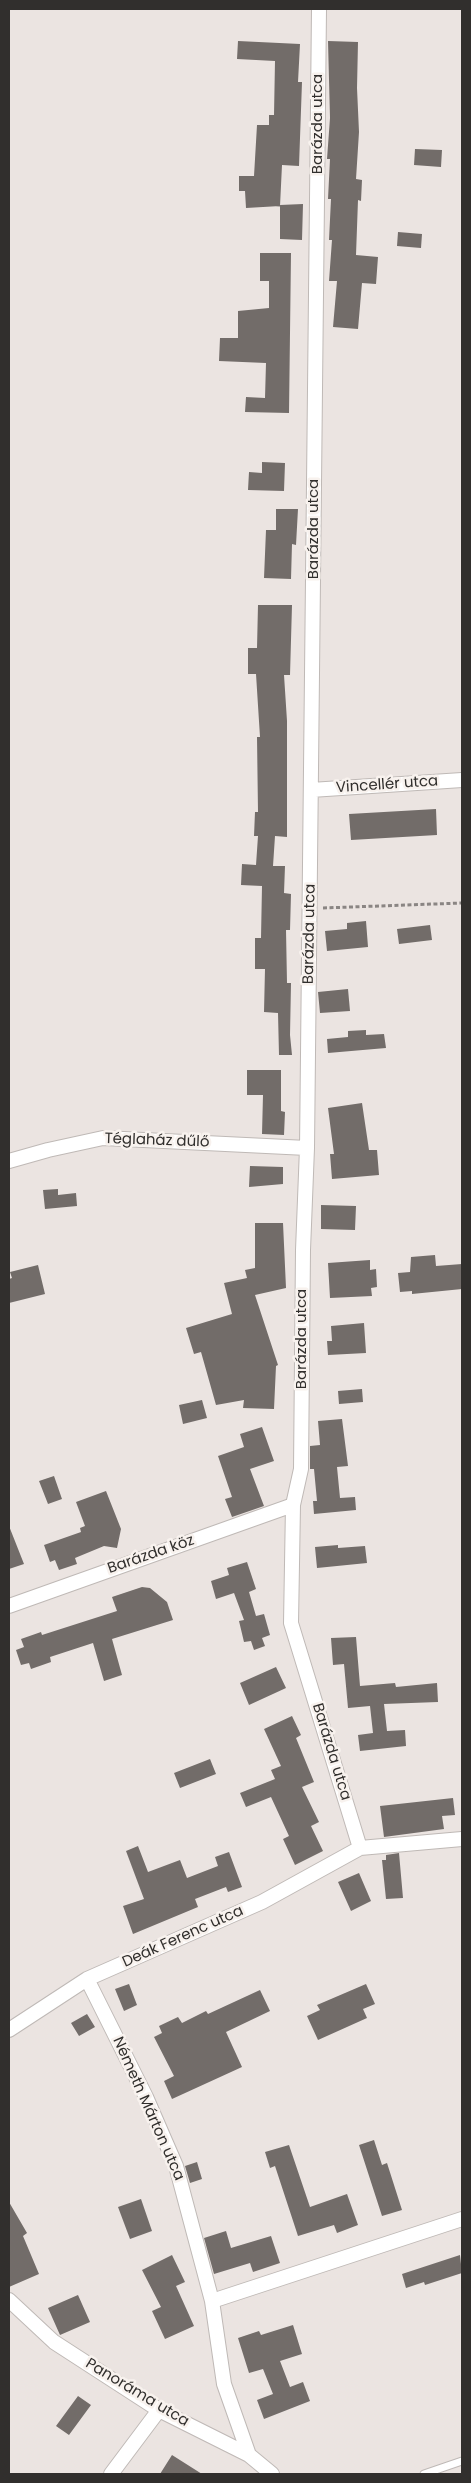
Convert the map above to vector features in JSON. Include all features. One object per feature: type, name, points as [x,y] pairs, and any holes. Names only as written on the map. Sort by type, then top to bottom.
[{"type":"street","name":"Barázda utca","points":[[319,9],[307,1148],[302,1250],[301,1469],[293,1505],[292,1623],[360,1848]]},
{"type":"street","name":"Vincellér utca","points":[[311,790],[462,780]]},
{"type":"street","name":"Téglaház dűlő","points":[[9,1161],[103,1138],[307,1148]]},
{"type":"street","name":"Barázda köz","points":[[9,1606],[293,1505]]},
{"type":"street","points":[[360,1848],[462,1839]]},
{"type":"street","name":"Deák Ferenc utca","points":[[9,2030],[88,1979],[262,1902],[360,1848]]},
{"type":"street","name":"Németh Márton utca","points":[[88,1979],[146,2097],[176,2166],[212,2301],[224,2384],[249,2455]]},
{"type":"street","points":[[212,2301],[462,2219]]},
{"type":"street","name":"Panoráma utca","points":[[9,2300],[54,2342],[159,2410],[249,2455],[272,2474]]},
{"type":"street","points":[[111,2474],[159,2410]]},
{"type":"lane","points":[[424,2474],[462,2461]]},
{"type":"path","points":[[310,909],[462,903]]},
{"type":"building","points":[[238,41],[300,44],[298,82],[302,82],[299,166],[282,165],[280,206],[246,208],[245,191],[239,191],[239,176],[254,176],[257,125],[269,125],[269,115],[274,115],[275,61],[237,59]]},
{"type":"building","points":[[328,41],[358,42],[357,88],[359,132],[356,179],[362,180],[361,201],[358,200],[356,255],[378,257],[376,284],[362,283],[358,329],[333,327],[337,281],[329,281],[332,240],[329,240],[331,199],[328,199],[330,159],[327,159],[330,118]]},
{"type":"building","points":[[415,149],[442,150],[441,167],[414,165]]},
{"type":"building","points":[[303,204],[302,240],[280,239],[280,205]]},
{"type":"building","points":[[398,232],[422,234],[421,248],[397,246]]},
{"type":"building","points":[[260,253],[291,253],[289,413],[245,412],[246,397],[265,398],[266,363],[219,361],[220,338],[238,338],[238,311],[269,308],[269,281],[260,281]]},
{"type":"building","points":[[262,462],[285,463],[284,491],[248,490],[249,472],[262,473]]},
{"type":"building","points":[[276,509],[298,509],[296,545],[292,544],[291,579],[264,578],[266,530],[276,530]]},
{"type":"building","points":[[258,605],[292,605],[290,675],[284,675],[287,721],[287,837],[275,836],[273,866],[285,866],[284,893],[291,894],[290,930],[286,930],[287,983],[291,983],[290,1035],[292,1055],[279,1055],[278,1013],[264,1012],[265,969],[255,969],[255,938],[261,938],[262,886],[241,885],[242,864],[256,865],[258,836],[254,836],[255,812],[258,812],[257,737],[260,737],[256,674],[248,674],[248,648],[257,648]]},
{"type":"building","points":[[436,809],[437,835],[351,840],[349,814]]},
{"type":"building","points":[[366,921],[368,947],[327,951],[325,931],[347,929],[347,923]]},
{"type":"building","points":[[430,925],[432,940],[399,944],[397,929]]},
{"type":"building","points":[[348,989],[350,1011],[320,1013],[318,992]]},
{"type":"building","points":[[366,1030],[366,1035],[384,1034],[386,1048],[328,1053],[327,1039],[348,1037],[348,1031]]},
{"type":"building","points":[[247,1070],[281,1070],[281,1111],[285,1112],[284,1135],[262,1134],[263,1095],[247,1095]]},
{"type":"building","points":[[362,1103],[369,1150],[377,1150],[379,1175],[332,1179],[330,1154],[334,1154],[328,1108]]},
{"type":"building","points":[[250,1166],[283,1167],[283,1184],[249,1187]]},
{"type":"building","points":[[58,1189],[58,1195],[76,1193],[77,1206],[45,1209],[43,1190]]},
{"type":"building","points":[[321,1205],[356,1206],[355,1230],[321,1229]]},
{"type":"building","points":[[255,1223],[283,1223],[286,1288],[255,1295],[278,1365],[276,1366],[274,1409],[243,1408],[244,1400],[216,1405],[201,1352],[194,1354],[186,1328],[232,1314],[224,1283],[247,1278],[245,1270],[255,1268]]},
{"type":"building","points":[[435,1255],[436,1266],[462,1264],[462,1289],[412,1294],[412,1291],[400,1292],[398,1273],[410,1272],[411,1257]]},
{"type":"building","points":[[370,1260],[370,1270],[376,1269],[377,1287],[371,1288],[372,1296],[330,1298],[328,1263]]},
{"type":"building","points":[[38,1265],[45,1294],[9,1303],[9,1279],[12,1278],[10,1272]]},
{"type":"building","points":[[364,1323],[366,1353],[328,1355],[327,1341],[332,1341],[331,1326]]},
{"type":"building","points":[[362,1389],[363,1402],[339,1404],[338,1391]]},
{"type":"building","points":[[202,1400],[207,1418],[183,1424],[179,1405]]},
{"type":"building","points":[[342,1419],[348,1466],[337,1467],[340,1498],[355,1497],[356,1510],[314,1514],[313,1501],[317,1501],[314,1469],[310,1469],[310,1446],[320,1445],[318,1421]]},
{"type":"building","points":[[262,1427],[274,1461],[250,1469],[264,1506],[232,1517],[225,1499],[232,1497],[218,1456],[244,1447],[240,1434]]},
{"type":"building","points":[[54,1476],[62,1499],[48,1504],[39,1481]]},
{"type":"building","points":[[106,1491],[121,1529],[117,1548],[104,1546],[75,1558],[77,1564],[59,1570],[55,1560],[50,1562],[44,1545],[81,1532],[80,1528],[85,1526],[76,1502]]},
{"type":"building","points":[[9,1526],[24,1564],[9,1569]]},
{"type":"building","points":[[338,1545],[338,1548],[365,1546],[367,1563],[317,1568],[315,1547]]},
{"type":"building","points":[[247,1562],[256,1589],[249,1592],[256,1616],[264,1614],[270,1635],[262,1638],[265,1646],[254,1650],[251,1641],[244,1642],[239,1621],[244,1620],[234,1593],[216,1599],[211,1581],[229,1575],[227,1568]]},
{"type":"building","points":[[142,1587],[150,1588],[167,1602],[173,1620],[112,1639],[122,1675],[104,1681],[93,1643],[50,1657],[51,1662],[31,1669],[29,1663],[21,1665],[16,1650],[24,1647],[21,1639],[41,1632],[42,1635],[117,1611],[112,1597]]},
{"type":"building","points":[[356,1637],[360,1686],[395,1683],[396,1687],[437,1683],[438,1702],[384,1704],[387,1731],[405,1730],[406,1746],[360,1751],[358,1735],[373,1733],[370,1706],[348,1708],[344,1664],[333,1665],[331,1638]]},
{"type":"building","points":[[276,1667],[286,1688],[249,1705],[240,1683]]},
{"type":"building","points":[[292,1716],[301,1735],[296,1738],[314,1782],[302,1787],[319,1822],[311,1826],[323,1851],[295,1865],[283,1839],[289,1836],[271,1797],[246,1807],[240,1793],[275,1779],[271,1770],[281,1766],[264,1729]]},
{"type":"building","points":[[210,1759],[216,1774],[180,1788],[174,1773]]},
{"type":"building","points":[[453,1798],[455,1815],[442,1816],[444,1829],[384,1837],[380,1806]]},
{"type":"building","points":[[138,1846],[148,1872],[180,1860],[187,1878],[218,1866],[215,1857],[229,1852],[242,1887],[228,1892],[226,1887],[195,1899],[198,1907],[133,1934],[123,1906],[144,1899],[126,1851]]},
{"type":"building","points":[[399,1853],[403,1898],[386,1899],[382,1860],[386,1860],[386,1855]]},
{"type":"building","points":[[359,1873],[371,1901],[351,1911],[338,1882]]},
{"type":"building","points":[[129,1984],[137,2005],[124,2011],[115,1989]]},
{"type":"building","points":[[366,1984],[375,2004],[363,2009],[367,2018],[318,2040],[307,2016],[320,2010],[317,2005]]},
{"type":"building","points":[[260,1990],[270,2011],[226,2032],[242,2067],[172,2099],[164,2081],[174,2076],[154,2037],[162,2033],[159,2026],[178,2017],[182,2023],[206,2011],[208,2014]]},
{"type":"building","points":[[87,2014],[95,2027],[79,2036],[71,2023]]},
{"type":"building","points":[[374,2140],[382,2165],[387,2163],[402,2210],[382,2216],[359,2145]]},
{"type":"building","points":[[289,2145],[310,2207],[347,2194],[358,2225],[337,2233],[334,2225],[298,2236],[275,2166],[270,2168],[265,2152]]},
{"type":"building","points":[[197,2162],[202,2179],[190,2183],[185,2166]]},
{"type":"building","points":[[141,2199],[152,2231],[130,2239],[118,2207]]},
{"type":"building","points":[[9,2202],[27,2233],[23,2236],[39,2274],[9,2287]]},
{"type":"building","points":[[226,2231],[231,2248],[271,2236],[280,2263],[253,2272],[250,2263],[214,2274],[204,2238]]},
{"type":"building","points":[[172,2255],[185,2282],[176,2286],[194,2326],[165,2339],[152,2311],[161,2307],[142,2270]]},
{"type":"building","points":[[460,2255],[462,2273],[425,2285],[424,2282],[406,2288],[402,2274]]},
{"type":"building","points":[[78,2295],[90,2322],[60,2335],[48,2308]]},
{"type":"building","points":[[293,2325],[302,2354],[280,2361],[290,2387],[303,2382],[310,2401],[264,2419],[257,2400],[273,2394],[263,2369],[249,2373],[238,2338],[259,2331],[261,2335]]},
{"type":"building","points":[[78,2396],[91,2405],[69,2435],[56,2426]]},
{"type":"building","points":[[172,2455],[202,2474],[160,2474]]}]
